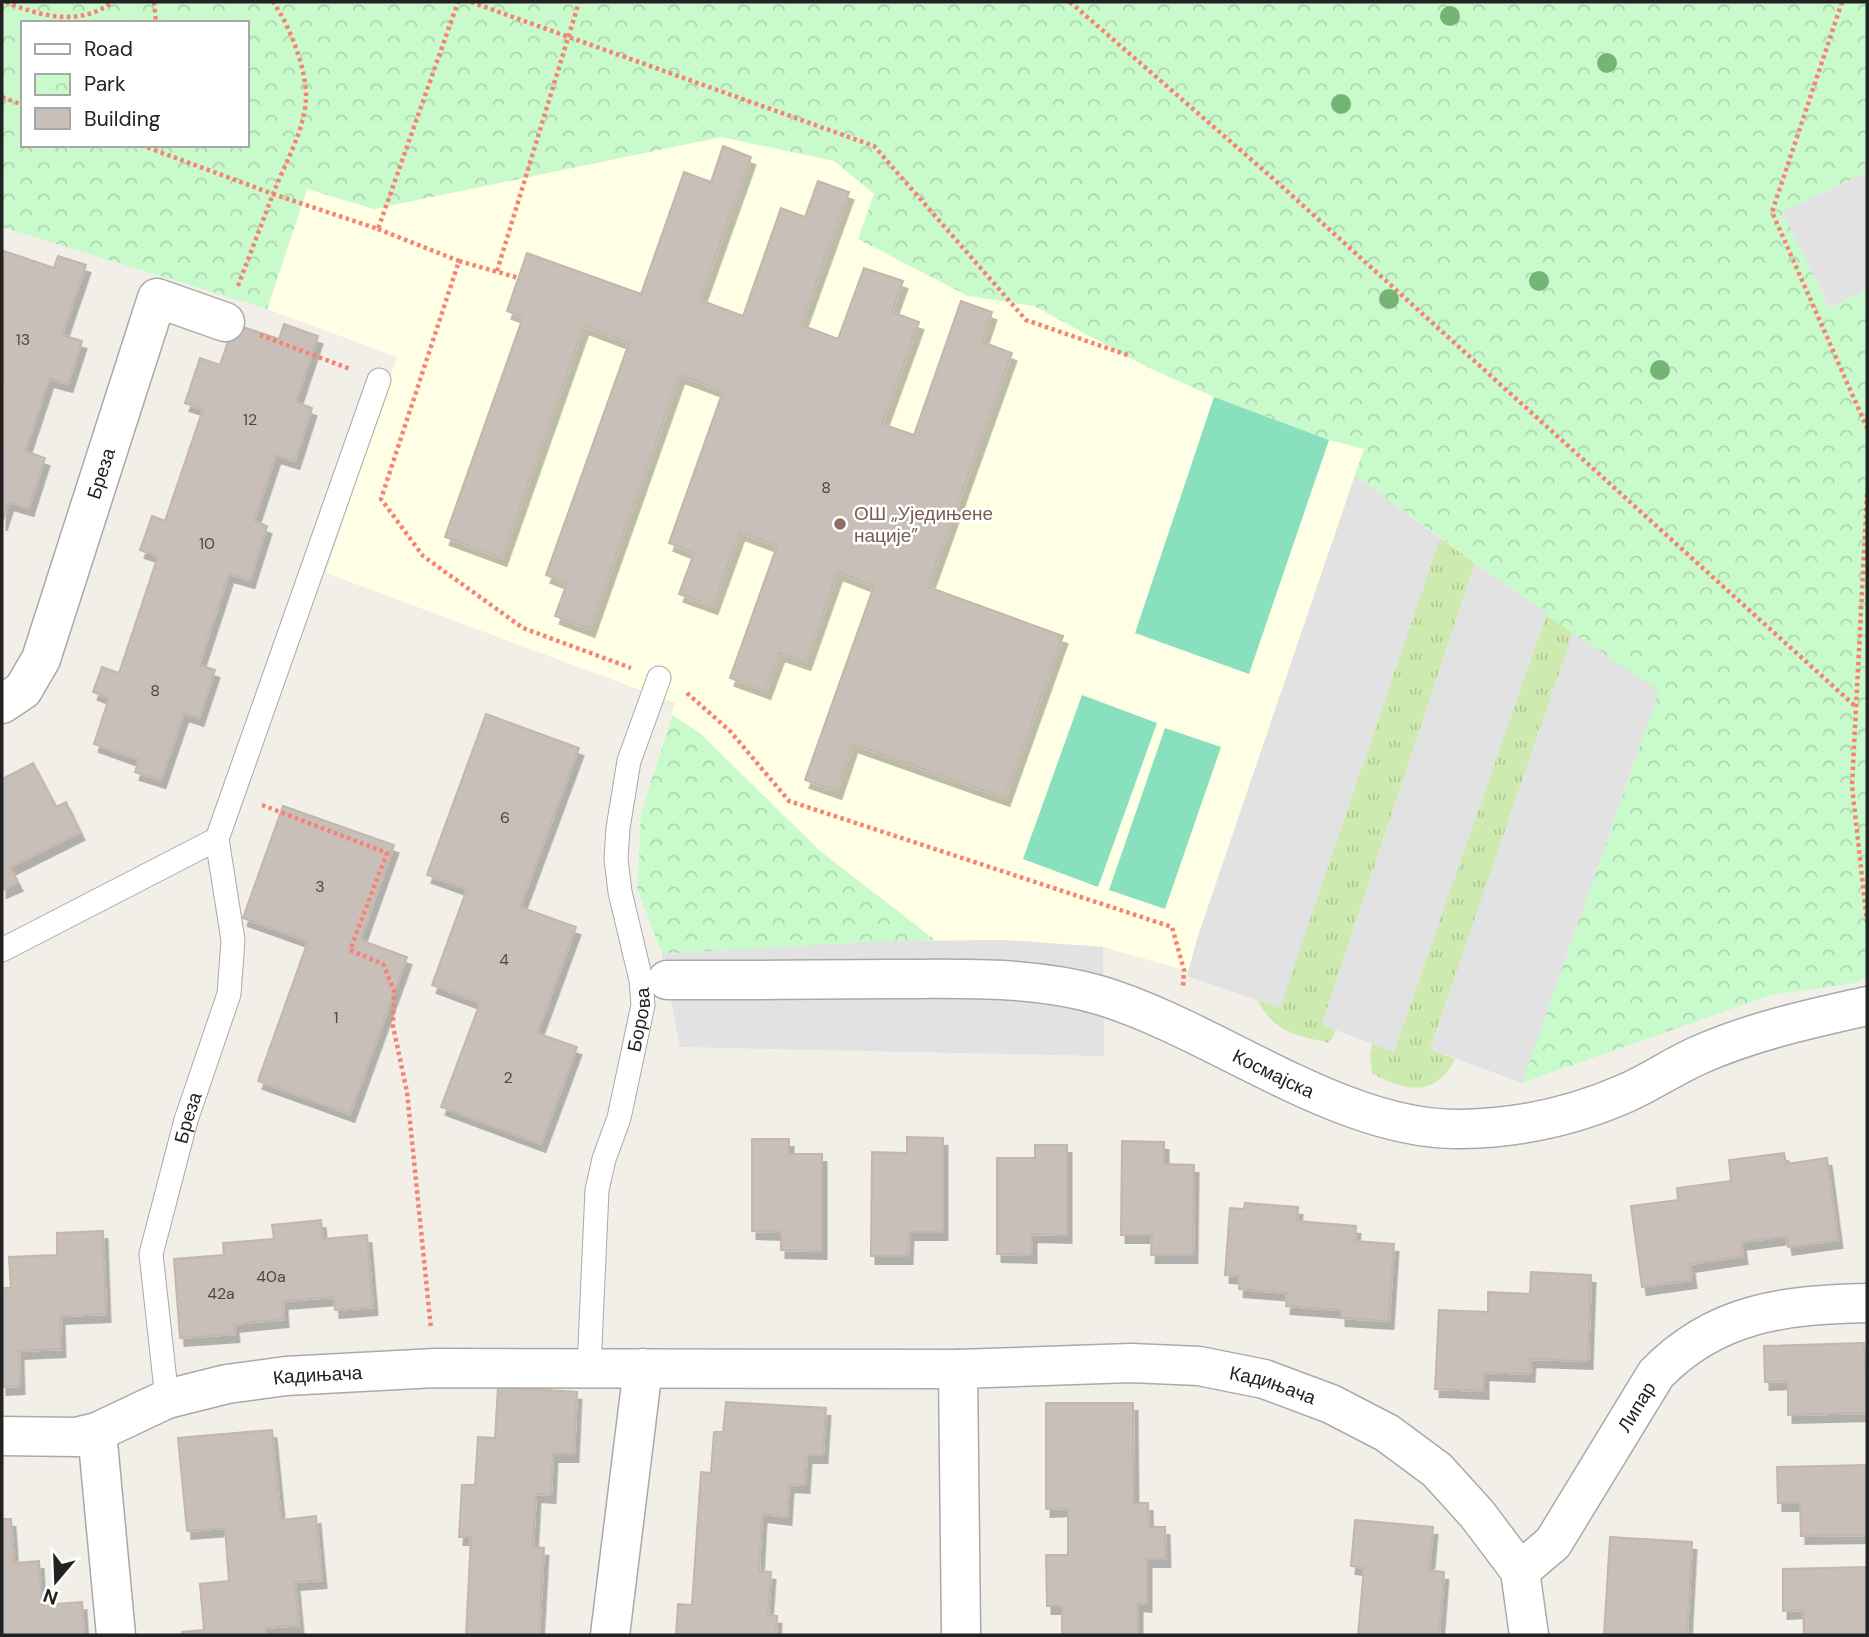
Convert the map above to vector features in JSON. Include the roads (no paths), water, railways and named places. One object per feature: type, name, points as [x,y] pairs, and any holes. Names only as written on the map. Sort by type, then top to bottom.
[{"type":"street","name":"Бреза","points":[[2,704],[23,690],[41,659],[157,298],[225,322]]},
{"type":"street","name":"Космајска","points":[[667,980],[1011,979],[1098,995],[1354,1107],[1425,1126],[1459,1129],[1520,1126],[1564,1115],[1626,1093],[1699,1055],[1777,1027],[1867,1006]]},
{"type":"street","name":"Липар","points":[[1520,1571],[1553,1544],[1656,1374],[1674,1355],[1732,1321],[1768,1310],[1815,1304],[1867,1303]]},
{"type":"street","name":"Кадињача","points":[[2,1436],[76,1437],[97,1432],[167,1399],[226,1384],[286,1376],[435,1368],[958,1369],[1131,1363],[1199,1366],[1264,1378],[1331,1404],[1387,1433],[1437,1470],[1477,1514],[1520,1571]]},
{"type":"street","points":[[610,1635],[643,1367]]},
{"type":"street","points":[[958,1369],[961,1632]]},
{"type":"street","points":[[97,1432],[116,1635]]},
{"type":"street","points":[[1520,1571],[1529,1635]]},
{"type":"lane","name":"Бреза","points":[[167,1399],[150,1254],[186,1120],[229,994],[233,940],[217,839],[379,380]]},
{"type":"lane","name":"Борова","points":[[589,1368],[597,1191],[604,1159],[619,1118],[643,1005],[641,980],[615,859],[618,828],[629,761],[659,678]]},
{"type":"lane","points":[[2,950],[217,839]]},
{"type":"place","name":"ОШ „Уједињене нације”","points":[[840,524]]}]
